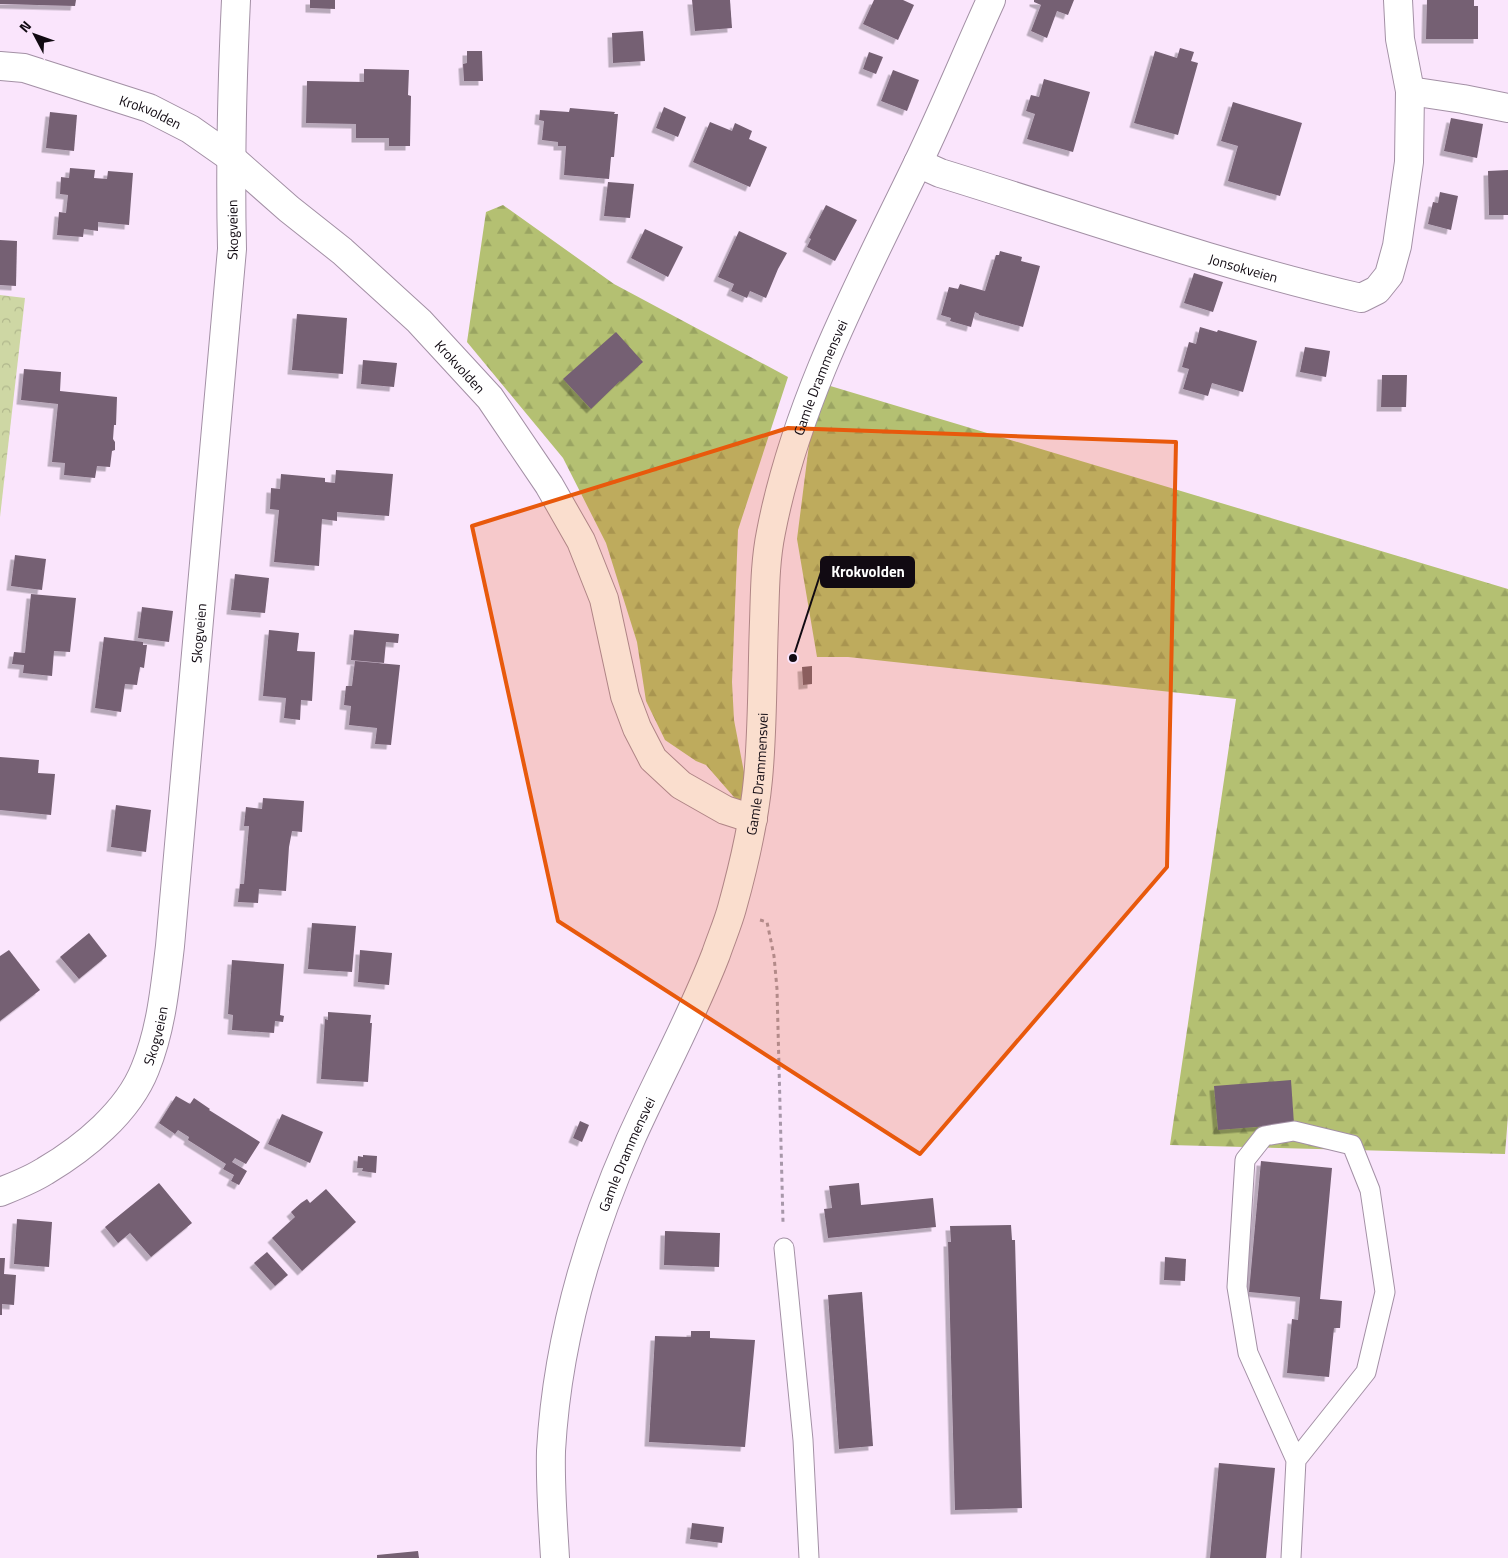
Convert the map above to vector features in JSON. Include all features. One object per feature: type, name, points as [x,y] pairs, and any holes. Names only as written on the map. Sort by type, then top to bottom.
[{"type":"street","name":"Skogveien","points":[[0,1192],[44,1172],[80,1148],[123,1108],[145,1070],[161,1017],[170,946],[232,248],[230,157],[236,0]]},
{"type":"street","name":"Gamle Drammensvei","points":[[555,1558],[551,1454],[556,1397],[564,1342],[591,1244],[608,1194],[651,1095],[683,1033],[731,912],[753,819],[758,776],[765,586],[770,536],[782,485],[816,382],[876,247],[918,163],[991,0]]},
{"type":"street","name":"Jonsokveien","points":[[918,163],[940,174],[1116,230],[1322,289],[1361,298],[1377,290],[1389,275],[1397,246],[1409,162],[1410,91],[1400,39],[1398,0]]},
{"type":"street","name":"Krokvolden","points":[[0,66],[24,68],[149,108],[190,129],[230,157],[342,252],[418,321],[490,398],[549,486],[581,541],[604,599],[625,696],[637,728],[653,759],[681,785],[725,810],[753,819]]},
{"type":"street","points":[[1410,91],[1508,108]]},
{"type":"lane","points":[[1292,1558],[1296,1460],[1248,1353],[1237,1288],[1245,1160],[1264,1136],[1294,1131],[1352,1145],[1370,1190],[1385,1292],[1366,1372],[1296,1460]]},
{"type":"lane","points":[[784,1248],[804,1440],[808,1558]]},
{"type":"path","points":[[767,922],[774,956],[777,990],[784,1248]]},
{"type":"highlighted area","points":[[788,428],[1176,442],[1167,867],[920,1154],[558,921],[472,526]]},
{"type":"green space","points":[[503,205],[614,284],[788,377],[738,530],[732,682],[734,720],[753,819],[706,765],[696,761],[665,740],[646,701],[637,642],[606,543],[563,458],[467,342],[486,212]]},
{"type":"green space","points":[[0,295],[25,298],[0,517]]},
{"type":"green space","points":[[817,382],[1508,589],[1508,1116],[1505,1154],[1170,1145],[1236,699],[848,657],[817,657],[797,539]]},
{"type":"building","points":[[0,0],[76,0],[75,6],[0,4]]},
{"type":"building","points":[[310,0],[335,0],[335,9],[310,8]]},
{"type":"building","points":[[692,0],[730,0],[732,28],[695,31]]},
{"type":"building","points":[[874,0],[903,0],[914,5],[898,40],[863,24]]},
{"type":"building","points":[[1034,0],[1074,0],[1068,15],[1057,11],[1047,38],[1031,31],[1041,5],[1034,2]]},
{"type":"building","points":[[1427,0],[1474,0],[1474,6],[1478,6],[1478,39],[1426,39]]},
{"type":"building","points":[[643,31],[645,61],[613,63],[612,33]]},
{"type":"building","points":[[1180,48],[1194,52],[1191,61],[1198,63],[1178,135],[1134,123],[1155,51],[1177,58]]},
{"type":"building","points":[[467,51],[482,51],[483,81],[464,81],[463,64],[467,63]]},
{"type":"building","points":[[869,52],[883,57],[876,74],[863,69]]},
{"type":"building","points":[[364,69],[409,70],[408,95],[411,96],[410,146],[389,146],[389,138],[356,138],[356,124],[306,123],[307,81],[364,82]]},
{"type":"building","points":[[893,70],[919,80],[907,111],[881,101]]},
{"type":"building","points":[[1044,79],[1090,92],[1073,152],[1027,139],[1035,114],[1026,111],[1031,95],[1039,97]]},
{"type":"building","points":[[1233,102],[1302,123],[1280,196],[1228,181],[1238,146],[1221,141]]},
{"type":"building","points":[[664,107],[686,117],[678,137],[656,128]]},
{"type":"building","points":[[570,108],[615,112],[614,114],[618,114],[614,157],[611,157],[609,179],[564,175],[566,146],[558,146],[558,142],[542,140],[544,121],[539,120],[540,110],[569,112]]},
{"type":"building","points":[[50,112],[77,115],[74,151],[46,148]]},
{"type":"building","points":[[1451,118],[1483,124],[1477,158],[1444,151]]},
{"type":"building","points":[[710,122],[732,131],[735,123],[752,131],[749,139],[767,147],[750,187],[693,162]]},
{"type":"building","points":[[70,168],[95,170],[94,178],[107,179],[108,171],[133,173],[129,225],[98,222],[98,231],[84,229],[83,237],[57,235],[59,212],[66,213],[68,195],[60,194],[61,177],[69,178]]},
{"type":"building","points":[[1508,170],[1508,215],[1489,215],[1488,171]]},
{"type":"building","points":[[608,182],[634,184],[630,218],[604,216]]},
{"type":"building","points":[[1440,192],[1458,196],[1451,230],[1428,224],[1433,202],[1438,203]]},
{"type":"building","points":[[826,205],[857,220],[835,261],[807,247],[811,239],[809,238]]},
{"type":"building","points":[[645,229],[683,247],[668,277],[631,258]]},
{"type":"building","points":[[739,231],[787,253],[766,298],[750,291],[747,298],[731,291],[734,284],[718,277]]},
{"type":"building","points":[[0,240],[17,241],[16,286],[0,285]]},
{"type":"building","points":[[1000,251],[1022,257],[1021,261],[1040,266],[1023,327],[979,315],[975,312],[971,327],[950,321],[951,318],[941,315],[949,287],[958,289],[960,284],[985,291],[996,255],[999,255]]},
{"type":"building","points":[[1194,273],[1223,282],[1213,312],[1184,303]]},
{"type":"building","points":[[297,314],[347,318],[343,374],[292,370]]},
{"type":"building","points":[[1200,327],[1257,341],[1243,392],[1212,383],[1208,396],[1183,389],[1189,369],[1182,367],[1189,342],[1196,344]]},
{"type":"building","points":[[616,332],[643,362],[591,409],[563,379]]},
{"type":"building","points":[[1305,347],[1330,351],[1326,377],[1300,372]]},
{"type":"building","points":[[363,360],[397,363],[394,387],[361,384]]},
{"type":"building","points":[[24,369],[61,372],[60,391],[117,397],[116,425],[114,425],[113,439],[115,450],[112,451],[110,467],[97,466],[95,478],[64,475],[65,463],[52,462],[58,404],[21,400]]},
{"type":"building","points":[[1382,375],[1407,375],[1406,407],[1381,407]]},
{"type":"building","points":[[336,470],[393,474],[389,516],[337,512],[337,521],[322,519],[319,566],[274,562],[279,510],[270,509],[271,488],[280,489],[281,474],[325,478],[325,482],[335,483]]},
{"type":"building","points":[[15,555],[46,559],[42,590],[11,586]]},
{"type":"building","points":[[235,574],[269,578],[265,613],[231,610]]},
{"type":"building","points":[[31,594],[76,598],[70,652],[54,651],[52,676],[23,673],[24,665],[12,664],[14,652],[25,653]]},
{"type":"building","points":[[142,607],[173,611],[169,642],[138,638]]},
{"type":"building","points":[[269,630],[299,633],[297,651],[315,652],[312,701],[301,700],[300,720],[284,718],[286,698],[263,696]]},
{"type":"building","points":[[354,630],[399,634],[398,643],[386,642],[384,663],[351,660]]},
{"type":"building","points":[[104,637],[143,642],[143,645],[147,645],[144,668],[140,667],[137,685],[125,684],[121,712],[95,708]]},
{"type":"building","points":[[355,661],[400,665],[391,745],[375,744],[377,728],[349,725],[351,706],[344,705],[346,686],[352,686]]},
{"type":"building","points":[[812,666],[812,684],[803,685],[802,667]]},
{"type":"building","points":[[0,757],[39,760],[38,773],[55,774],[51,815],[0,810]]},
{"type":"building","points":[[263,798],[304,801],[302,832],[292,831],[286,891],[259,889],[258,903],[238,902],[240,884],[244,884],[249,826],[244,826],[246,807],[262,809]]},
{"type":"building","points":[[116,805],[151,810],[146,852],[111,847]]},
{"type":"building","points":[[312,923],[356,926],[352,972],[308,969]]},
{"type":"building","points":[[89,933],[107,956],[79,979],[60,957]]},
{"type":"building","points":[[9,950],[40,990],[0,1021],[0,956]]},
{"type":"building","points":[[360,950],[392,953],[389,985],[358,982]]},
{"type":"building","points":[[232,960],[284,964],[280,1015],[284,1016],[283,1022],[275,1021],[274,1033],[232,1030],[233,1015],[228,1014]]},
{"type":"building","points":[[328,1012],[371,1015],[368,1082],[321,1079],[325,1019],[328,1020]]},
{"type":"building","points":[[1291,1080],[1294,1124],[1218,1130],[1214,1086]]},
{"type":"building","points":[[176,1096],[190,1104],[194,1098],[209,1110],[260,1142],[246,1164],[235,1158],[232,1162],[247,1171],[239,1185],[231,1181],[234,1175],[223,1169],[226,1164],[188,1140],[189,1137],[178,1130],[175,1134],[159,1123]]},
{"type":"building","points":[[282,1114],[323,1132],[310,1163],[268,1144]]},
{"type":"building","points":[[580,1121],[589,1125],[582,1142],[573,1138]]},
{"type":"building","points":[[363,1155],[377,1156],[376,1173],[362,1171],[363,1168],[357,1168],[358,1156],[363,1157]]},
{"type":"building","points":[[1261,1161],[1332,1168],[1320,1299],[1342,1301],[1340,1328],[1334,1328],[1329,1377],[1287,1373],[1292,1319],[1298,1320],[1300,1297],[1249,1292]]},
{"type":"building","points":[[159,1183],[192,1223],[151,1257],[130,1233],[118,1243],[105,1227]]},
{"type":"building","points":[[859,1183],[861,1205],[933,1198],[936,1227],[828,1238],[824,1209],[832,1208],[829,1186]]},
{"type":"building","points":[[326,1189],[356,1222],[302,1271],[272,1238],[295,1217],[291,1212],[307,1199],[310,1203]]},
{"type":"building","points":[[17,1219],[52,1222],[49,1267],[14,1264]]},
{"type":"building","points":[[1011,1225],[1012,1240],[1015,1240],[1022,1508],[955,1510],[948,1242],[951,1242],[950,1226]]},
{"type":"building","points":[[665,1231],[720,1233],[719,1267],[664,1265]]},
{"type":"building","points":[[267,1252],[288,1275],[275,1286],[254,1263]]},
{"type":"building","points":[[1165,1257],[1186,1259],[1185,1281],[1164,1280]]},
{"type":"building","points":[[0,1258],[5,1258],[4,1274],[16,1275],[14,1305],[2,1304],[2,1315],[0,1315]]},
{"type":"building","points":[[862,1292],[873,1446],[839,1449],[828,1295]]},
{"type":"building","points":[[691,1331],[710,1331],[710,1338],[755,1340],[745,1447],[649,1442],[655,1336],[691,1337]]},
{"type":"building","points":[[1219,1463],[1275,1468],[1266,1558],[1210,1558]]},
{"type":"building","points":[[692,1523],[724,1527],[722,1543],[690,1539]]},
{"type":"building","points":[[418,1551],[419,1558],[377,1558],[377,1555]]},
{"type":"place","name":"Krokvolden","points":[[793,658]]}]
